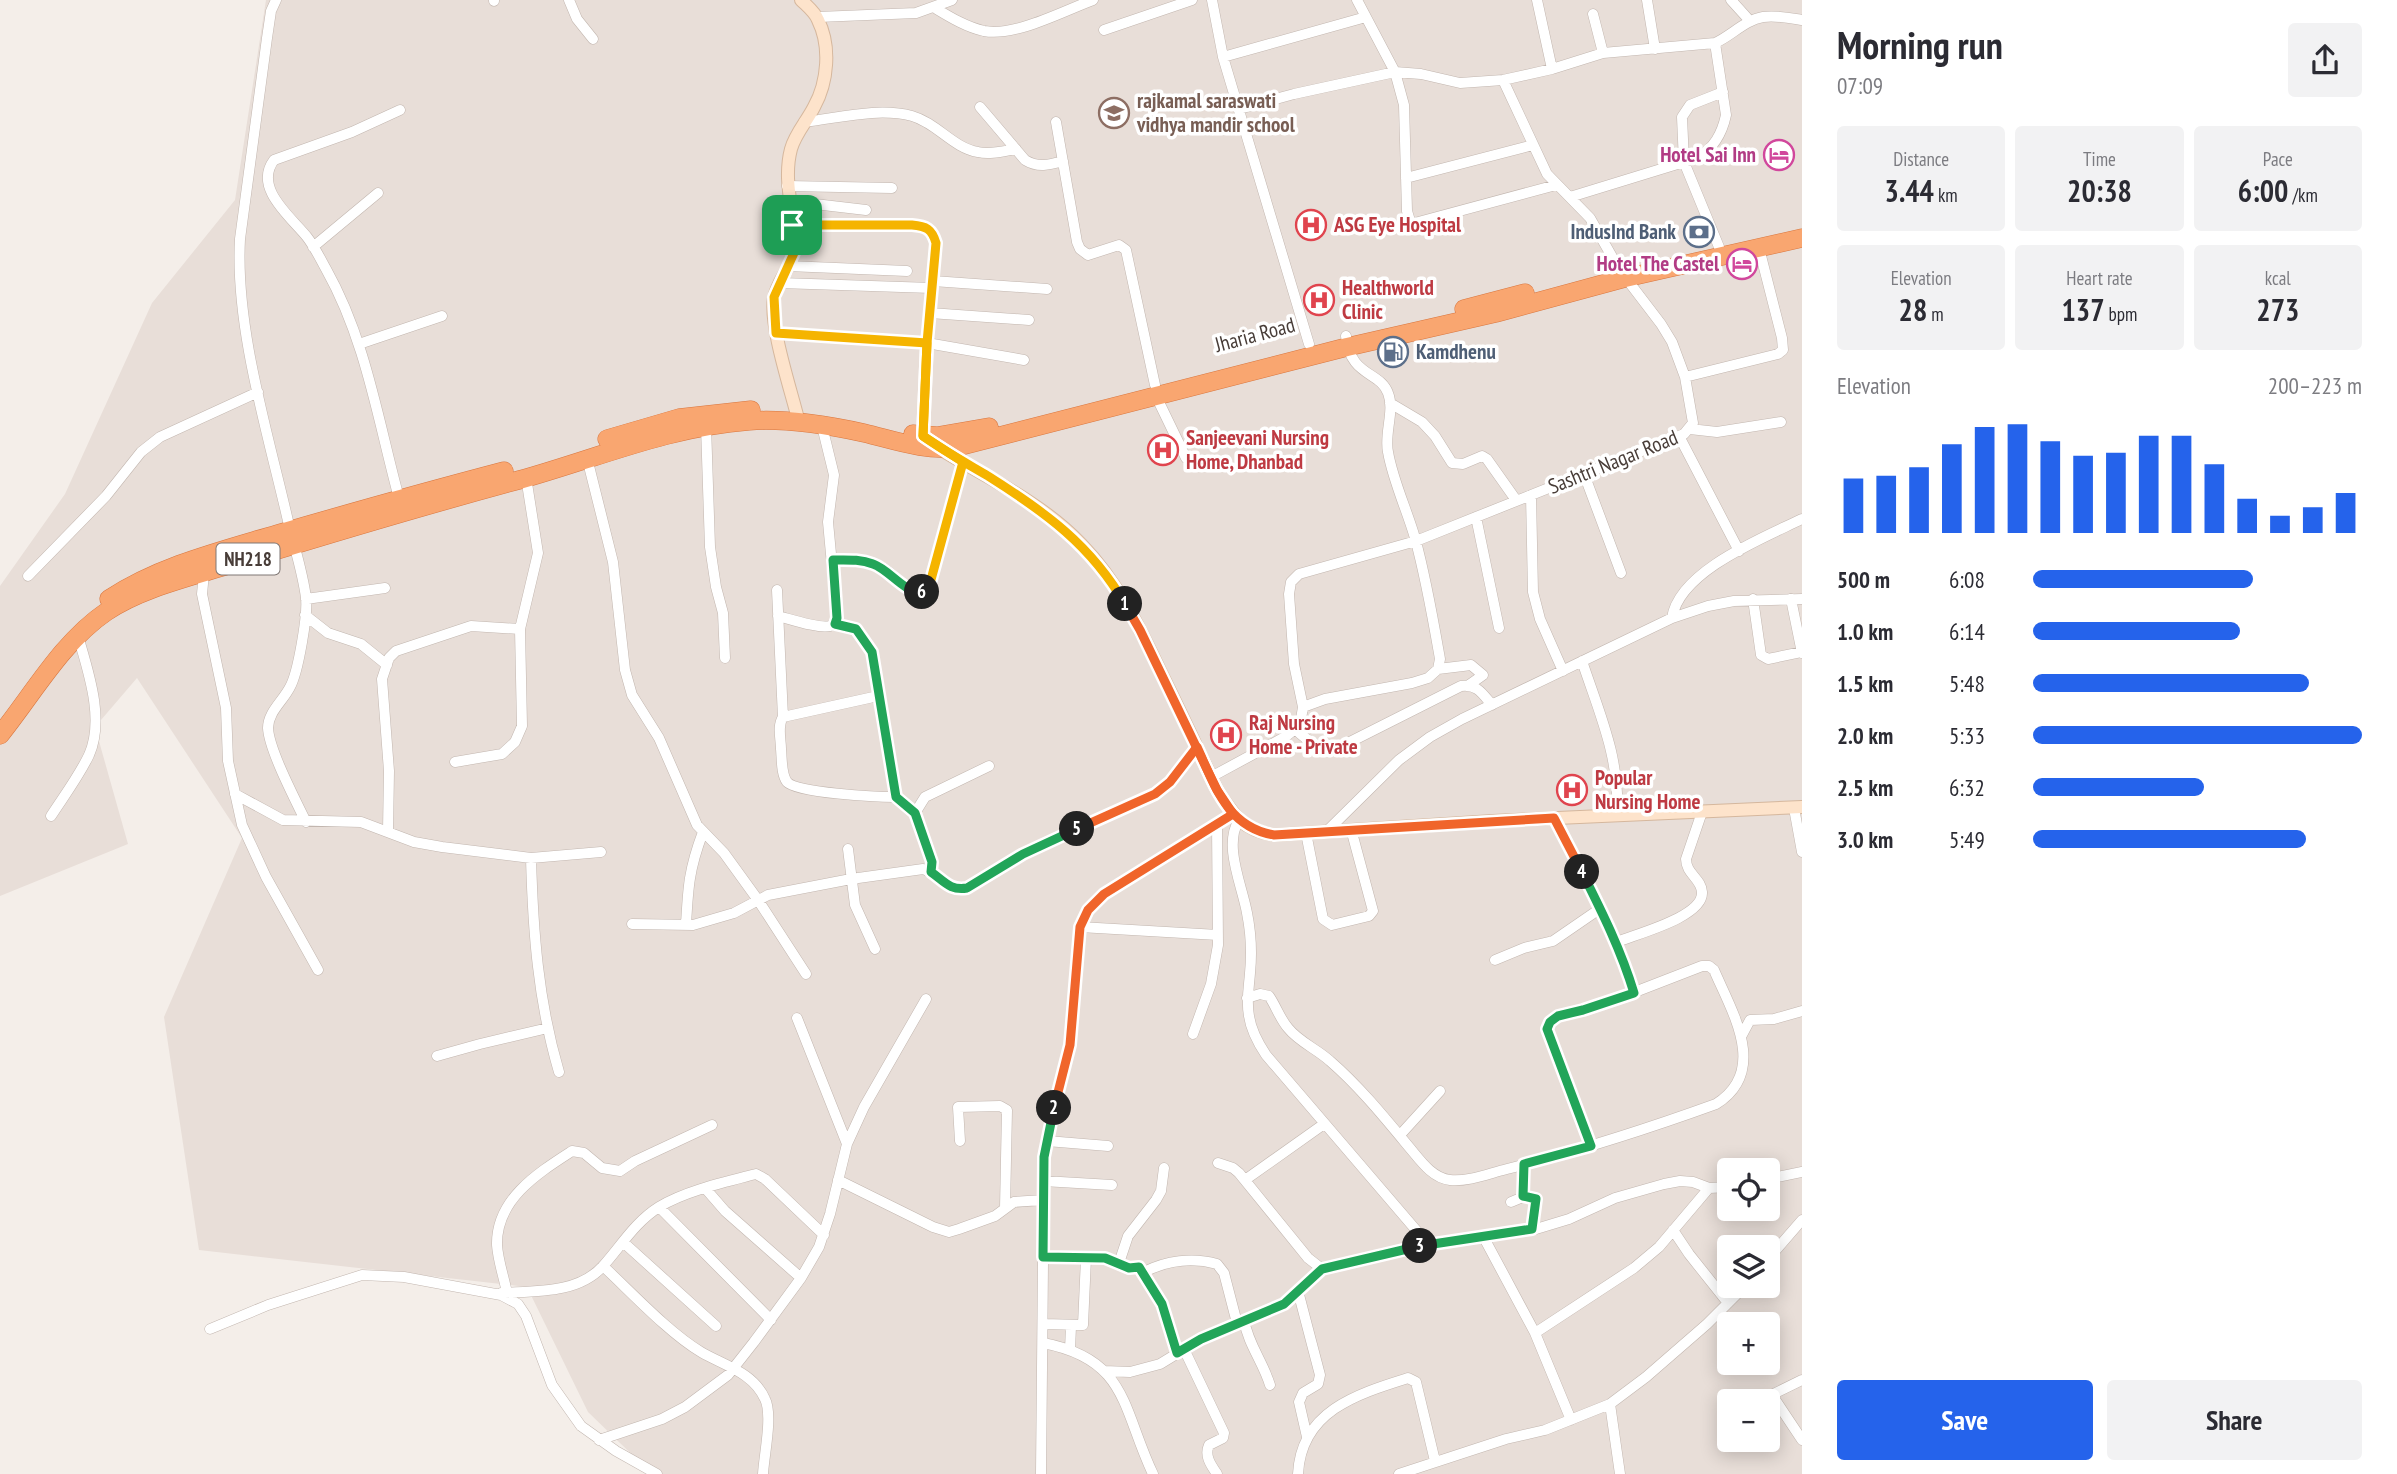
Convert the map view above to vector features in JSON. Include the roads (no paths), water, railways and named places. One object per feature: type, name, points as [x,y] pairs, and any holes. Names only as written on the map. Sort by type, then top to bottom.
[{"type":"highway","name":"Jharia Road","points":[[923,436],[954,434],[1002,425],[1156,391],[1802,226]]},
{"type":"highway","name":"Jharia Road","points":[[1622,274],[1802,238]]},
{"type":"highway","name":"Jharia Road","points":[[941,450],[1035,428],[1308,344],[1347,341]]},
{"type":"highway","name":"NH218","points":[[578,458],[642,428],[695,415],[754,410],[866,423],[923,436]]},
{"type":"highway","name":"NH218","points":[[0,735],[78,636],[92,622],[126,600],[204,573],[398,498],[549,465],[662,435],[750,421],[798,417],[822,426],[941,450]]},
{"type":"highway","name":"NH218","points":[[0,716],[72,628],[132,584],[205,555],[292,537],[526,477],[549,465]]},
{"type":"main road","points":[[798,417],[776,333],[774,297],[794,253],[787,186],[791,146],[822,87],[825,71],[825,44],[818,17],[801,0]]},
{"type":"main road","points":[[923,436],[1054,520],[1080,542],[1100,565],[1140,630],[1211,777],[1236,817],[1262,833],[1274,835],[1554,818],[1798,808]]},
{"type":"street","points":[[276,0],[271,11],[267,38],[240,239],[239,267],[241,298],[258,392],[306,599],[293,681],[268,726],[283,773],[306,822]]},
{"type":"street","points":[[569,0],[577,19],[593,39]]},
{"type":"street","points":[[818,17],[895,16],[935,8],[952,0]]},
{"type":"street","points":[[935,8],[970,27],[996,33],[1012,31],[1093,0]]},
{"type":"street","points":[[1104,30],[1192,0]]},
{"type":"street","points":[[1212,0],[1223,57],[1308,344]]},
{"type":"street","points":[[1357,0],[1395,72],[1404,105],[1407,211],[1411,224],[1556,186],[1547,174],[1503,80]]},
{"type":"street","points":[[1537,0],[1552,69]]},
{"type":"street","points":[[1647,0],[1655,49]]},
{"type":"street","points":[[1731,0],[1750,21]]},
{"type":"street","points":[[1593,13],[1603,52]]},
{"type":"street","points":[[1223,57],[1366,17]]},
{"type":"street","points":[[1239,109],[1395,72],[1421,74],[1460,83],[1503,80],[1552,69],[1603,52],[1714,43],[1750,21],[1763,17],[1802,20]]},
{"type":"street","points":[[1570,197],[1684,162],[1705,153],[1717,141],[1726,115],[1714,43]]},
{"type":"street","points":[[1719,247],[1684,162],[1682,117],[1690,105],[1723,92]]},
{"type":"street","points":[[980,107],[1032,164],[1045,166],[1063,161]]},
{"type":"street","points":[[398,498],[359,344],[338,290],[313,247],[275,199],[270,185],[270,166],[274,160],[352,132],[400,110]]},
{"type":"street","points":[[804,122],[875,113],[902,114],[932,125],[976,152],[1016,149]]},
{"type":"street","points":[[1056,122],[1080,249],[1088,255],[1119,245],[1124,247],[1128,254],[1156,391],[1186,458]]},
{"type":"street","points":[[1406,177],[1533,145]]},
{"type":"street","points":[[787,186],[892,188]]},
{"type":"street","name":"Sashtri Nagar Road","points":[[1303,707],[1294,664],[1289,594],[1291,582],[1299,574],[1416,541],[1679,436],[1690,429],[1693,416],[1685,377],[1672,342],[1622,274],[1590,218],[1556,186]]},
{"type":"street","points":[[313,247],[377,193]]},
{"type":"street","points":[[789,201],[866,210]]},
{"type":"street","points":[[792,225],[912,225],[927,228],[933,234],[936,243],[927,343],[923,436]]},
{"type":"street","points":[[1685,377],[1783,351],[1759,248]]},
{"type":"street","points":[[788,266],[907,271]]},
{"type":"street","points":[[780,283],[933,284],[1047,289]]},
{"type":"street","points":[[930,313],[1029,320]]},
{"type":"street","points":[[359,344],[442,316]]},
{"type":"street","points":[[776,333],[927,343],[1024,359]]},
{"type":"street","points":[[1347,341],[1354,363],[1388,392],[1388,453],[1416,541],[1440,659],[1438,669]]},
{"type":"street","points":[[28,576],[106,496],[148,445],[258,392]]},
{"type":"street","points":[[1390,403],[1429,429],[1452,463],[1457,465],[1482,456],[1487,459],[1516,500]]},
{"type":"street","points":[[1690,429],[1717,432],[1781,422]]},
{"type":"street","points":[[706,426],[710,547],[723,612],[725,658]]},
{"type":"street","points":[[822,426],[834,475],[828,522],[837,618],[835,624]]},
{"type":"street","points":[[1679,436],[1739,551]]},
{"type":"street","points":[[578,458],[614,562],[625,670],[632,695],[659,738],[696,825],[724,853],[806,974]]},
{"type":"street","points":[[833,560],[861,560],[872,563],[884,569],[912,592],[920,593],[929,587],[963,462]]},
{"type":"street","points":[[1584,474],[1621,573]]},
{"type":"street","points":[[455,762],[502,754],[508,751],[520,733],[520,629],[538,553],[526,477]]},
{"type":"street","points":[[1531,495],[1533,592],[1540,619],[1563,671]]},
{"type":"street","points":[[1476,516],[1499,628]]},
{"type":"street","points":[[1672,618],[1673,608],[1686,590],[1706,571],[1802,519]]},
{"type":"street","points":[[204,573],[202,594],[226,708],[228,761],[242,825],[256,858],[318,970]]},
{"type":"street","points":[[306,599],[386,588]]},
{"type":"street","points":[[777,590],[783,717],[780,729],[783,772],[788,783],[797,788],[896,797],[915,813],[932,862],[931,872]]},
{"type":"street","points":[[1326,831],[1399,760],[1430,737],[1672,618],[1708,606],[1753,599],[1797,599],[1802,653],[1768,659],[1761,655],[1753,599]]},
{"type":"street","points":[[305,615],[328,633],[361,644],[387,665]]},
{"type":"street","points":[[778,616],[822,626],[835,624],[856,629],[868,644],[872,652],[896,797]]},
{"type":"street","points":[[388,831],[389,771],[382,679],[396,651],[464,628],[485,626],[520,629]]},
{"type":"street","points":[[51,816],[90,753],[93,740],[92,695],[78,636]]},
{"type":"street","points":[[1582,661],[1616,768],[1619,787],[1617,815]]},
{"type":"street","points":[[1211,777],[1285,737],[1295,729],[1301,719],[1303,707],[1347,694],[1412,683],[1428,678],[1438,669],[1471,665],[1483,675],[1469,685]]},
{"type":"street","points":[[1295,729],[1308,741],[1322,748],[1340,747],[1461,686],[1478,688],[1492,705]]},
{"type":"street","points":[[783,717],[878,696]]},
{"type":"street","points":[[632,924],[686,925],[734,913],[768,895],[923,869],[951,888],[967,888],[1023,854],[1155,794],[1170,782],[1197,747]]},
{"type":"street","points":[[915,813],[925,797],[989,766]]},
{"type":"street","points":[[235,794],[283,820],[361,822],[414,842],[442,847],[531,858],[601,852]]},
{"type":"street","points":[[1798,808],[1802,852]]},
{"type":"street","points":[[1617,942],[1693,911],[1700,903],[1701,887],[1686,866],[1686,859],[1702,813]]},
{"type":"street","points":[[1041,1474],[1043,1181],[1046,1141],[1070,1045],[1080,927],[1088,910],[1104,894],[1217,823],[1236,817]]},
{"type":"street","points":[[1236,817],[1231,838],[1250,926],[1247,998],[1252,1028],[1266,1055],[1428,1244]]},
{"type":"street","points":[[1554,818],[1617,942],[1634,993]]},
{"type":"street","points":[[1193,1034],[1213,975],[1218,935],[1217,823]]},
{"type":"street","points":[[1306,832],[1323,919],[1332,925],[1369,916],[1373,911],[1351,829]]},
{"type":"street","points":[[686,925],[688,879],[704,832]]},
{"type":"street","points":[[848,849],[855,905],[875,949]]},
{"type":"street","points":[[531,858],[536,966],[559,1072]]},
{"type":"street","points":[[1495,960],[1524,948],[1553,941],[1601,908]]},
{"type":"street","points":[[1080,927],[1218,935]]},
{"type":"street","points":[[1247,998],[1261,994],[1269,996],[1295,1036],[1331,1062],[1437,1176],[1450,1180],[1468,1179],[1591,1146],[1698,1110],[1726,1097],[1734,1087],[1742,1065],[1744,1049],[1742,1035],[1714,970],[1709,966],[1702,966],[1634,993],[1558,1016],[1550,1022],[1547,1029],[1591,1146]]},
{"type":"street","points":[[600,1440],[662,1419],[712,1388],[735,1367],[771,1320],[801,1278],[824,1235],[847,1144],[864,1107],[926,999]]},
{"type":"street","points":[[1742,1035],[1749,1020],[1774,1019],[1802,1011]]},
{"type":"street","points":[[797,1017],[847,1144]]},
{"type":"street","points":[[437,1056],[548,1028]]},
{"type":"street","points":[[1399,1135],[1440,1091]]},
{"type":"street","points":[[960,1141],[958,1107],[1000,1106],[1007,1110],[1004,1208]]},
{"type":"street","points":[[1245,1180],[1324,1124]]},
{"type":"street","points":[[508,1293],[497,1244],[501,1218],[508,1205],[536,1176],[572,1151],[580,1151],[601,1168],[620,1171],[641,1158],[712,1125]]},
{"type":"street","points":[[1046,1141],[1108,1146]]},
{"type":"street","points":[[1218,1163],[1233,1168],[1245,1180],[1308,1258],[1322,1269]]},
{"type":"street","points":[[1523,1196],[1524,1164]]},
{"type":"street","points":[[1119,1263],[1128,1236],[1161,1191],[1164,1168]]},
{"type":"street","points":[[1780,1177],[1802,1172]]},
{"type":"street","points":[[492,1294],[541,1291],[585,1280],[603,1266],[641,1221],[659,1207],[705,1188],[756,1174],[824,1235]]},
{"type":"street","points":[[838,1180],[942,1231],[959,1229],[990,1217],[1014,1202],[1043,1200]]},
{"type":"street","points":[[1043,1181],[1112,1185]]},
{"type":"street","points":[[1104,1371],[1130,1373],[1146,1370],[1240,1322],[1276,1308],[1322,1269],[1428,1244],[1532,1229],[1569,1219],[1639,1190],[1680,1181],[1717,1188]]},
{"type":"street","points":[[705,1188],[725,1211],[801,1278]]},
{"type":"street","points":[[1535,1333],[1634,1268],[1658,1247],[1709,1188]]},
{"type":"street","points":[[1511,1202],[1523,1196],[1536,1199],[1532,1229]]},
{"type":"street","points":[[659,1207],[771,1320]]},
{"type":"street","points":[[1780,1245],[1802,1220]]},
{"type":"street","points":[[1673,1230],[1728,1303]]},
{"type":"street","points":[[1483,1236],[1535,1333],[1571,1420]]},
{"type":"street","points":[[622,1242],[716,1326]]},
{"type":"street","points":[[1043,1257],[1105,1258],[1129,1268],[1139,1267],[1144,1272],[1162,1304],[1180,1351],[1224,1433],[1223,1438],[1209,1445],[1207,1451],[1209,1461],[1217,1474]]},
{"type":"street","points":[[1043,1324],[1084,1324],[1086,1258]]},
{"type":"street","points":[[1144,1272],[1159,1265],[1180,1261],[1217,1264],[1224,1273],[1240,1322],[1262,1362],[1270,1385]]},
{"type":"street","points":[[603,1266],[685,1342],[711,1358],[735,1367],[757,1387],[767,1403],[763,1474]]},
{"type":"street","points":[[209,1329],[268,1305],[362,1275],[404,1277],[510,1299],[518,1304],[534,1334],[552,1385],[581,1426],[657,1474]]},
{"type":"street","points":[[1298,1292],[1320,1376],[1318,1384],[1303,1394],[1299,1402],[1307,1437]]},
{"type":"street","points":[[1399,1474],[1506,1439],[1545,1430],[1610,1404],[1646,1377],[1733,1298]]},
{"type":"street","points":[[1070,1350],[1071,1326]]},
{"type":"street","points":[[1043,1343],[1081,1353],[1099,1365],[1115,1385],[1130,1412],[1153,1474]]},
{"type":"street","points":[[1298,1474],[1298,1461],[1307,1437],[1343,1402],[1370,1390],[1412,1378],[1416,1382],[1436,1461]]},
{"type":"street","points":[[1780,1391],[1802,1380]]},
{"type":"street","points":[[1610,1404],[1620,1474]]},
{"type":"street","points":[[1780,1407],[1802,1440]]},
{"type":"place","name":"rajkamal saraswati vidhya mandir school","points":[[1114,113]]},
{"type":"place","name":"Hotel Sai Inn","points":[[1779,155]]},
{"type":"place","name":"ASG Eye Hospital","points":[[1311,225]]},
{"type":"place","name":"IndusInd Bank","points":[[1699,232]]},
{"type":"place","name":"Hotel The Castel","points":[[1742,264]]},
{"type":"place","name":"Healthworld Clinic","points":[[1319,300]]},
{"type":"place","name":"Kamdhenu","points":[[1393,352]]},
{"type":"place","name":"Sanjeevani Nursing Home, Dhanbad","points":[[1163,450]]},
{"type":"place","name":"Raj Nursing Home - Private","points":[[1226,735]]},
{"type":"place","name":"Popular Nursing Home","points":[[1572,790]]}]
